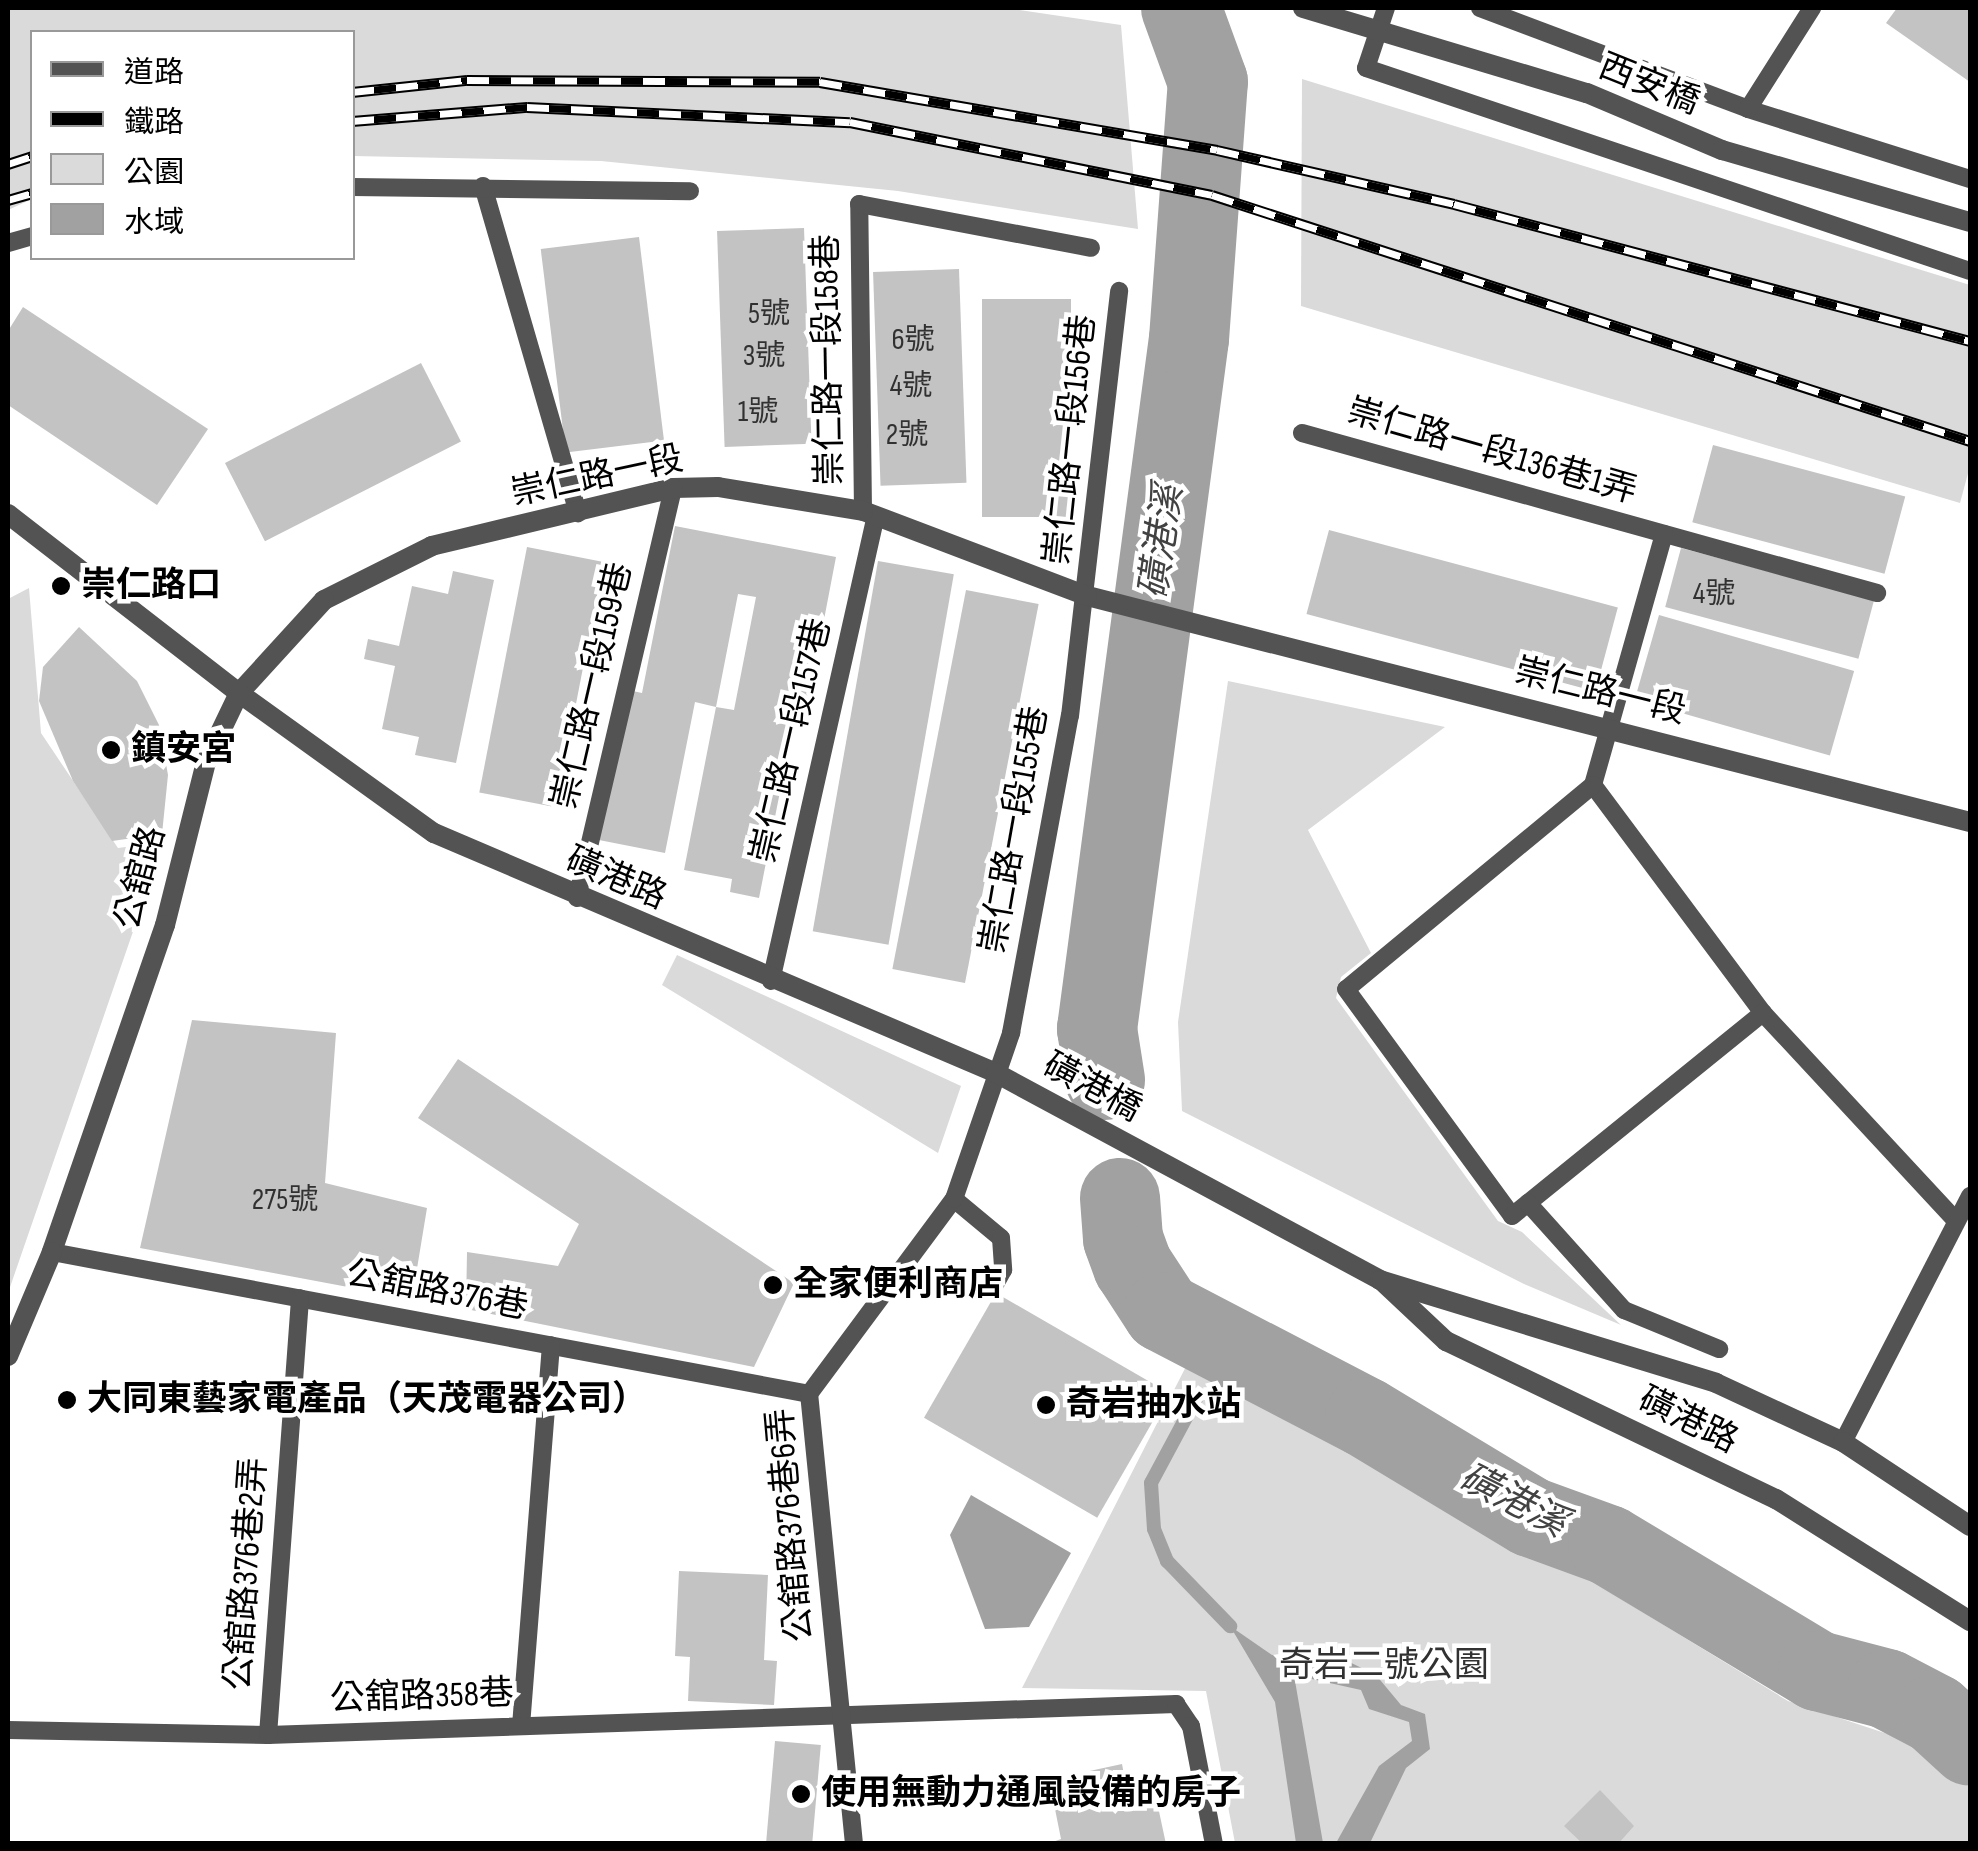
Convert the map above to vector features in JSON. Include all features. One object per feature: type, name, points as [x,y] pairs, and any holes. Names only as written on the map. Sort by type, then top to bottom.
[{"type":"street","name":"西安橋","points":[[1303,8],[1587,93],[1722,150],[1970,222]]},
{"type":"street","name":"崇仁路一段","points":[[239,693],[324,600],[432,546],[578,514],[673,488],[718,487],[870,514],[1087,596],[1970,822]]},
{"type":"street","points":[[8,514],[239,693]]},
{"type":"street","name":"磺港路","points":[[239,693],[400,813],[577,898],[996,1073]]},
{"type":"street","name":"公舘路","points":[[8,1356],[52,1252],[164,925],[206,762],[239,693]]},
{"type":"street","name":"磺港橋","points":[[996,1073],[1157,1160]]},
{"type":"street","name":"磺港路","points":[[1157,1160],[1380,1280],[1716,1383],[1843,1442],[1970,1526]]},
{"type":"street","name":"磺港路","points":[[1380,1280],[1446,1340],[1776,1498],[1970,1621]]},
{"type":"lane","points":[[1386,8],[1366,68],[1970,271]]},
{"type":"lane","points":[[1480,8],[1748,109],[1970,179]]},
{"type":"lane","points":[[1748,109],[1812,8]]},
{"type":"lane","points":[[483,186],[578,514]]},
{"type":"lane","points":[[355,187],[690,191]]},
{"type":"lane","name":"崇仁路一段158巷","points":[[870,514],[859,204],[1091,248]]},
{"type":"lane","name":"崇仁路一段156巷","points":[[1087,596],[1119,291]]},
{"type":"lane","name":"崇仁路一段136巷1弄","points":[[1302,433],[1876,593]]},
{"type":"lane","name":"崇仁路一段159巷","points":[[577,898],[673,488]]},
{"type":"lane","name":"崇仁路一段157巷","points":[[772,980],[870,514]]},
{"type":"lane","points":[[1664,534],[1593,786],[1346,989],[1512,1216],[1762,1014]]},
{"type":"lane","name":"崇仁路一段155巷","points":[[996,1073],[1011,1034],[1087,596]]},
{"type":"lane","points":[[1593,786],[1762,1014],[1956,1221]]},
{"type":"lane","name":"公舘路376巷6弄","points":[[854,1844],[810,1394],[954,1199],[996,1073]]},
{"type":"lane","points":[[1843,1442],[1970,1196]]},
{"type":"lane","points":[[954,1199],[1001,1238],[1003,1270],[992,1290]]},
{"type":"lane","points":[[1528,1203],[1624,1310],[1718,1350]]},
{"type":"lane","name":"公舘路376巷","points":[[52,1252],[810,1394]]},
{"type":"lane","name":"公舘路376巷2弄","points":[[268,1736],[300,1298]]},
{"type":"lane","points":[[521,1726],[551,1345]]},
{"type":"lane","name":"公舘路358巷","points":[[8,1730],[268,1736],[1176,1704],[1191,1726],[1214,1844]]},
{"type":"green space","points":[[8,8],[1006,8],[1121,25],[1138,229],[898,191],[601,161],[355,156],[355,30],[30,30],[30,200],[8,210]]},
{"type":"green space","points":[[1302,79],[1970,285],[1970,466],[1960,503],[1301,306]]},
{"type":"green space","points":[[29,588],[41,733],[118,848],[164,842],[8,1293],[8,599]]},
{"type":"green space","points":[[1228,681],[1445,727],[1308,830],[1371,953],[1341,977],[1336,998],[1498,1221],[1522,1232],[1621,1325],[1524,1284],[1182,1111],[1178,1022]]},
{"type":"green space","points":[[677,955],[961,1086],[938,1153],[662,985]]},
{"type":"green space","name":"奇岩二號公園","points":[[1199,1341],[1788,1701],[1924,1746],[1970,1788],[1970,1843],[1235,1843],[1206,1691],[1022,1688]]},
{"type":"water","points":[[971,1495],[1071,1553],[1029,1627],[985,1629],[950,1535]]},
{"type":"water","points":[[1230,1626],[1272,1655],[1335,1655],[1376,1675],[1401,1705],[1425,1714],[1430,1749],[1406,1768],[1370,1843],[1336,1843],[1379,1766],[1412,1741],[1409,1722],[1369,1709],[1361,1690],[1294,1675],[1323,1843],[1296,1843],[1275,1702]]},
{"type":"building","points":[[1897,8],[1970,8],[1970,82],[1886,23]]},
{"type":"building","points":[[804,228],[812,444],[725,447],[717,231]]},
{"type":"building","points":[[639,237],[664,440],[566,453],[541,249]]},
{"type":"building","points":[[959,269],[966,483],[881,486],[873,272]]},
{"type":"building","points":[[982,299],[1071,299],[1071,517],[982,517]]},
{"type":"building","points":[[23,307],[208,429],[157,505],[8,405],[8,331]]},
{"type":"building","points":[[421,363],[461,441],[265,541],[225,463]]},
{"type":"building","points":[[1713,445],[1905,497],[1885,574],[1692,522]]},
{"type":"building","points":[[675,526],[836,557],[804,724],[794,721],[759,898],[730,892],[732,879],[684,870],[716,707],[695,702],[665,853],[599,840],[628,690],[642,693]],"holes":[[[738,594],[756,597],[734,710],[716,707]]]},
{"type":"building","points":[[1329,530],[1618,607],[1595,691],[1306,614]]},
{"type":"building","points":[[527,547],[604,562],[556,807],[479,792]]},
{"type":"building","points":[[1681,548],[1874,600],[1858,659],[1665,607]]},
{"type":"building","points":[[878,561],[954,574],[889,945],[813,931]]},
{"type":"building","points":[[453,571],[494,580],[456,763],[415,755],[419,737],[382,729],[395,666],[364,659],[368,639],[399,646],[412,586],[448,594]]},
{"type":"building","points":[[966,590],[1039,604],[965,983],[892,969]]},
{"type":"building","points":[[1659,615],[1854,671],[1830,756],[1635,700]]},
{"type":"building","name":"鎮安宮","points":[[79,627],[137,681],[159,725],[168,775],[162,834],[112,841],[73,781],[39,701],[43,667]]},
{"type":"building","points":[[192,1020],[336,1033],[325,1183],[427,1208],[412,1299],[140,1248]]},
{"type":"building","points":[[458,1059],[794,1283],[754,1367],[466,1309],[467,1252],[558,1266],[579,1224],[418,1118]]},
{"type":"building","name":"奇岩抽水站","points":[[996,1293],[1169,1393],[1097,1518],[924,1418]]},
{"type":"building","points":[[679,1571],[768,1575],[764,1660],[777,1661],[774,1705],[688,1701],[690,1657],[675,1656]]},
{"type":"building","name":"使用無動力通風設備的房子","points":[[775,1741],[821,1745],[812,1844],[766,1844]]},
{"type":"building","points":[[1122,1764],[1125,1780],[1151,1774],[1166,1844],[1047,1844],[1061,1839],[1055,1809],[1077,1804],[1071,1775]]},
{"type":"building","points":[[1600,1790],[1634,1826],[1618,1844],[1583,1844],[1564,1826]]},
{"type":"waterway","name":"磺港溪","points":[[1105,1080],[1097,1029],[1189,339],[1208,82],[1181,8]]},
{"type":"waterway","name":"磺港溪","points":[[1120,1198],[1123,1239],[1133,1266],[1163,1312],[1365,1417],[1531,1517],[1608,1545],[1818,1671],[1887,1689],[1935,1714],[1970,1746]]},
{"type":"waterway","points":[[1196,1399],[1151,1483],[1154,1529],[1167,1561],[1230,1626]]},
{"type":"railway","points":[[355,92],[467,80],[820,82],[1217,150],[1454,204],[1970,341]]},
{"type":"railway","points":[[355,121],[527,107],[850,122],[1212,195],[1970,441]]},
{"type":"railway","points":[[8,164],[30,157]]},
{"type":"railway","points":[[8,200],[30,194]]},
{"type":"place","name":"崇仁路口","points":[[61,586]]},
{"type":"place","name":"鎮安宮","points":[[111,750]]},
{"type":"place","name":"全家便利商店","points":[[773,1285]]},
{"type":"place","name":"大同東藝家電產品（天茂電器公司）","points":[[67,1400]]},
{"type":"place","name":"奇岩抽水站","points":[[1046,1405]]},
{"type":"place","name":"使用無動力通風設備的房子","points":[[801,1794]]}]
